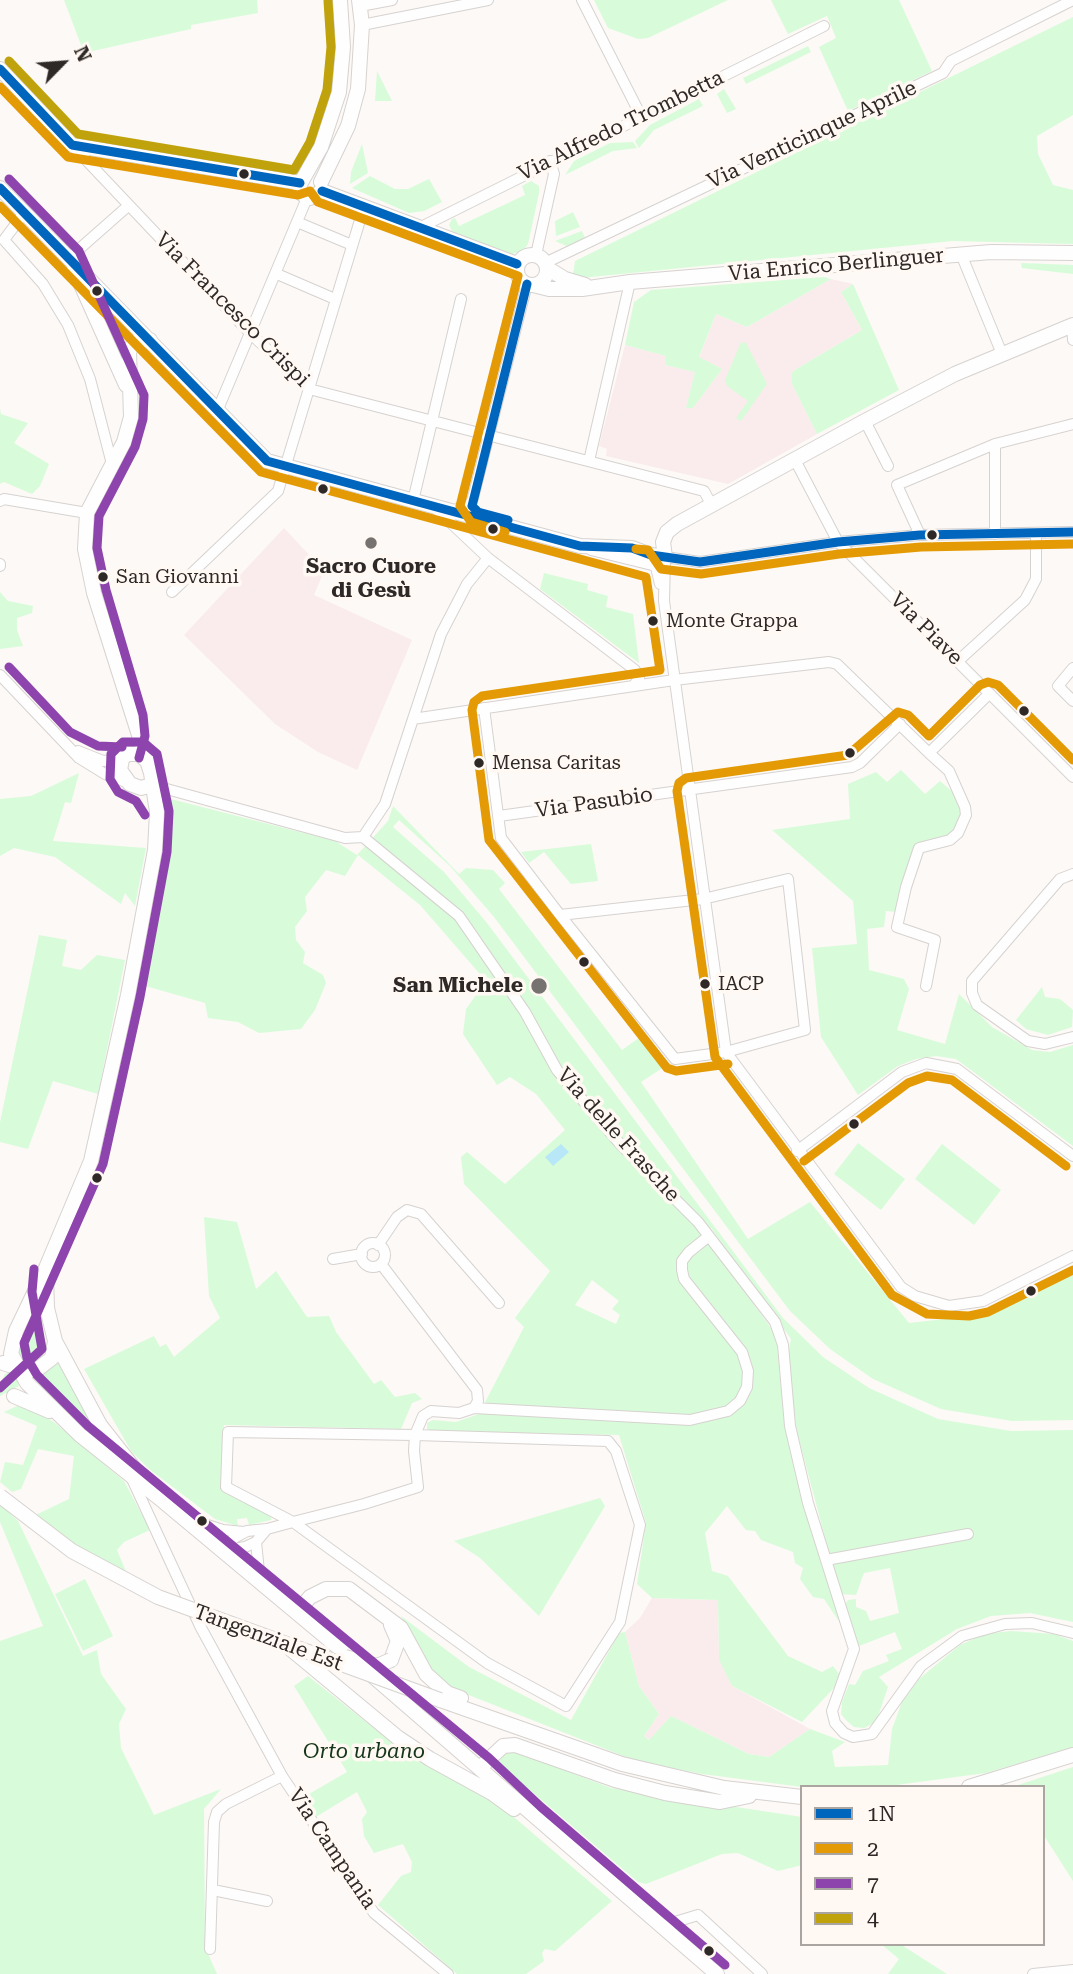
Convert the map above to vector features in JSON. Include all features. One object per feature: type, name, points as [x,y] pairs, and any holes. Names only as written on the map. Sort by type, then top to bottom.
[{"type":"main road","points":[[340,0],[343,47],[339,92],[329,128],[303,180],[301,192],[307,198],[316,197],[348,126],[354,106],[362,25],[359,3]]},
{"type":"main road","name":"Via Francesco Crispi","points":[[0,69],[72,145]]},
{"type":"main road","points":[[72,145],[303,180],[315,177],[321,187],[364,207],[517,264]]},
{"type":"main road","points":[[0,188],[267,461],[580,546],[632,548],[665,557],[663,542],[667,532],[705,509],[955,373],[1073,330]]},
{"type":"main road","name":"Via Enrico Berlinguer","points":[[530,285],[565,290],[961,254],[1073,253]]},
{"type":"main road","points":[[525,256],[543,262],[543,280],[530,285],[518,276],[517,264],[525,256]]},
{"type":"main road","points":[[69,258],[131,398]]},
{"type":"main road","name":"Via Enrico Berlinguer","points":[[543,262],[573,282],[600,286]]},
{"type":"main road","points":[[24,1376],[1,1367],[91,1161],[128,995],[155,850],[156,812],[146,787],[147,761],[94,593],[85,549],[87,513],[124,442],[131,417],[129,351],[135,342],[150,340]]},
{"type":"main road","points":[[131,717],[133,735],[121,770],[126,782],[146,787]]},
{"type":"main road","points":[[125,756],[139,754],[147,761]]},
{"type":"main road","points":[[0,1404],[14,1395],[24,1376],[51,1358],[54,1337],[44,1291],[46,1268]]},
{"type":"main road","points":[[21,1325],[27,1322],[42,1323],[54,1337],[100,1424],[124,1458],[163,1501]]},
{"type":"main road","points":[[11,1345],[11,1354],[24,1376],[64,1422]]},
{"type":"main road","points":[[14,1395],[39,1405],[64,1422],[132,1479],[183,1517],[481,1767],[533,1816],[717,1974]]},
{"type":"main road","name":"Tangenziale Est","points":[[0,1496],[72,1551],[158,1597],[622,1764],[690,1781],[761,1794],[800,1797]]},
{"type":"main road","points":[[297,1612],[310,1597],[338,1587],[349,1589],[401,1628],[426,1674],[447,1693],[506,1715],[549,1737]]},
{"type":"main road","points":[[286,1645],[377,1666],[391,1660],[398,1641],[383,1612]]},
{"type":"main road","points":[[286,1645],[397,1737],[430,1759],[492,1793],[516,1811],[533,1816]]},
{"type":"main road","points":[[481,1767],[503,1746],[515,1745],[615,1780],[665,1793],[720,1801],[761,1794]]},
{"type":"main road","points":[[977,1785],[1020,1774],[1073,1755]]},
{"type":"street","points":[[359,3],[392,0]]},
{"type":"street","points":[[362,25],[488,0]]},
{"type":"street","points":[[582,0],[641,116]]},
{"type":"street","name":"Via Venticinque Aprile","points":[[543,262],[943,73],[951,61],[1073,0]]},
{"type":"street","name":"Via Alfredo Trombetta","points":[[419,228],[824,26]]},
{"type":"street","name":"Via Francesco Crispi","points":[[72,145],[250,333],[309,388],[704,491],[728,493],[745,487]]},
{"type":"street","points":[[543,262],[554,174],[550,161]]},
{"type":"street","points":[[218,409],[307,198]]},
{"type":"street","points":[[69,258],[128,206]]},
{"type":"street","points":[[172,592],[278,491],[364,207]]},
{"type":"street","points":[[24,213],[4,240],[43,284],[68,325],[90,379],[112,464]]},
{"type":"street","points":[[297,222],[352,245]]},
{"type":"street","points":[[961,254],[1002,354]]},
{"type":"street","points":[[277,274],[335,299]]},
{"type":"street","points":[[589,461],[630,282]]},
{"type":"street","points":[[434,507],[465,510],[473,498],[530,285]]},
{"type":"street","points":[[412,501],[429,420],[461,299]]},
{"type":"street","points":[[865,421],[888,466]]},
{"type":"street","points":[[920,535],[897,485],[995,444],[1073,424]]},
{"type":"street","points":[[995,444],[995,534]]},
{"type":"street","name":"Via Piave","points":[[795,460],[838,542],[1073,777]]},
{"type":"street","points":[[704,491],[710,502],[705,509]]},
{"type":"street","points":[[0,501],[4,499],[87,513]]},
{"type":"street","points":[[434,507],[488,558],[635,670],[639,679],[634,686]]},
{"type":"street","points":[[664,601],[665,557],[700,562],[838,542],[920,535],[1073,532]]},
{"type":"street","points":[[958,661],[1025,600],[1036,579],[1035,533]]},
{"type":"street","points":[[580,546],[656,567],[664,601],[726,1052],[797,1152],[901,1287],[930,1302],[949,1306],[982,1301],[1073,1256]]},
{"type":"street","points":[[146,787],[345,838],[363,837],[385,804],[441,634],[467,584],[488,558]]},
{"type":"street","points":[[413,719],[674,680],[829,662],[837,664],[948,771],[965,807],[966,816],[958,833],[950,840],[919,848],[897,927],[935,940],[926,986]]},
{"type":"street","points":[[1073,668],[1058,685],[1073,701]]},
{"type":"street","points":[[0,675],[63,742],[96,770],[126,782]]},
{"type":"street","points":[[929,753],[989,694]]},
{"type":"street","points":[[484,708],[501,838],[560,915],[675,1059],[726,1052],[805,1030],[788,879],[703,899],[560,915]]},
{"type":"street","name":"Via Pasubio","points":[[499,816],[852,767],[860,764],[900,724]]},
{"type":"street","points":[[63,742],[95,758],[125,756]]},
{"type":"street","name":"Via delle Frasche","points":[[363,837],[459,916],[525,1012],[557,1070],[596,1118],[709,1236],[780,1331],[790,1426],[825,1560],[854,1649],[832,1711],[835,1723],[844,1733],[853,1737],[872,1734],[921,1666],[962,1636],[1005,1624],[1032,1623],[1073,1633]]},
{"type":"street","points":[[1073,874],[1060,879],[972,981],[972,993],[977,1005],[1028,1041],[1045,1044],[1073,1037]]},
{"type":"street","points":[[797,1152],[902,1072],[926,1063],[957,1069],[1073,1156]]},
{"type":"street","points":[[378,1245],[397,1217],[407,1210],[421,1214],[499,1303]]},
{"type":"street","points":[[183,1517],[223,1530],[267,1529],[418,1487],[415,1435],[423,1416],[431,1410],[459,1413],[474,1408],[690,1420],[728,1411],[744,1394],[748,1371],[742,1352],[684,1279],[682,1270],[682,1261],[709,1236]]},
{"type":"street","points":[[362,1254],[367,1245],[378,1245]]},
{"type":"street","points":[[362,1254],[366,1264],[374,1267],[381,1264],[385,1254],[378,1245]]},
{"type":"street","points":[[333,1259],[362,1254]]},
{"type":"street","points":[[381,1264],[477,1390],[478,1401],[474,1408]]},
{"type":"street","points":[[228,1432],[415,1435],[608,1441],[616,1451],[639,1525],[638,1540],[620,1622],[566,1706],[487,1663],[293,1522],[226,1487],[228,1432]]},
{"type":"street","name":"Via Campania","points":[[132,1479],[208,1641],[282,1776],[374,1913],[448,1974]]},
{"type":"street","points":[[154,1525],[156,1511],[163,1501]]},
{"type":"street","points":[[223,1551],[256,1542],[267,1529]]},
{"type":"street","points":[[223,1551],[234,1538],[247,1531]]},
{"type":"street","points":[[825,1560],[968,1534]]},
{"type":"street","points":[[256,1542],[260,1581]]},
{"type":"street","name":"Via Campania","points":[[211,1949],[214,1822],[217,1812],[226,1804],[282,1776]]},
{"type":"street","points":[[213,1890],[267,1901]]},
{"type":"street","points":[[662,1926],[698,1915],[762,1974]]},
{"type":"street","points":[[1033,1974],[1068,1971]]},
{"type":"shaded area","points":[[831,279],[853,284],[841,292],[862,330],[793,371],[792,384],[817,434],[728,484],[606,456],[607,449],[599,446],[625,345],[667,356],[665,365],[695,372],[686,408],[693,408],[722,369],[699,358],[716,314],[747,327]]},
{"type":"shaded area","points":[[284,528],[324,571],[314,595],[412,640],[357,770],[318,752],[275,724],[184,635]]},
{"type":"shaded area","points":[[652,1598],[718,1600],[719,1660],[732,1686],[810,1729],[769,1757],[749,1754],[671,1716],[650,1740],[644,1736],[659,1714],[639,1686],[625,1632],[640,1618]]},
{"type":"green space","points":[[64,0],[257,0],[258,13],[191,25],[191,29],[84,53]]},
{"type":"green space","points":[[594,0],[728,0],[648,38],[638,39],[608,28]]},
{"type":"green space","points":[[771,0],[899,0],[932,71],[848,111],[819,47],[836,38],[827,16],[788,34]]},
{"type":"green space","points":[[1073,17],[1073,115],[1037,136],[1038,154],[1053,185],[1073,190],[1073,244],[953,241],[581,278],[573,275],[575,261]]},
{"type":"green space","points":[[808,46],[811,52],[746,84],[743,78]]},
{"type":"green space","points":[[377,71],[392,101],[375,101]]},
{"type":"green space","points":[[724,89],[736,109],[727,113],[717,94]]},
{"type":"green space","points":[[699,99],[703,106],[654,130],[639,148],[635,141],[650,125]]},
{"type":"green space","points":[[633,142],[637,148],[613,151],[565,175],[574,161],[610,143]]},
{"type":"green space","points":[[362,144],[368,173],[350,184],[351,172]]},
{"type":"green space","points":[[370,176],[395,189],[408,189],[429,179],[442,202],[424,211],[409,213],[352,188]]},
{"type":"green space","points":[[531,181],[539,186],[539,193],[528,244],[523,251],[508,255],[452,231],[449,225],[452,219],[455,218],[459,226],[525,195],[522,186]]},
{"type":"green space","points":[[573,212],[580,227],[556,236],[555,221]]},
{"type":"green space","points":[[582,231],[586,240],[569,247],[555,241]]},
{"type":"green space","points":[[1021,263],[1073,265],[1073,274],[1022,268]]},
{"type":"green space","points":[[824,277],[831,279],[747,327],[716,314],[699,357],[722,369],[693,408],[686,408],[695,372],[665,365],[666,356],[625,345],[634,302],[651,290]]},
{"type":"green space","points":[[853,284],[899,390],[817,434],[792,384],[792,374],[862,330],[841,292]]},
{"type":"green space","points":[[741,342],[746,343],[767,384],[741,421],[736,418],[748,401],[727,386],[725,380]]},
{"type":"green space","points":[[0,409],[1,414],[28,423],[14,443],[49,464],[40,486],[32,494],[4,482],[0,484]]},
{"type":"green space","points":[[544,573],[588,584],[587,590],[608,596],[606,607],[633,614],[639,663],[540,589]]},
{"type":"green space","points":[[0,592],[8,601],[33,606],[32,613],[17,618],[17,630],[23,646],[0,649]]},
{"type":"green space","points":[[901,770],[925,794],[940,781],[955,794],[961,814],[958,824],[949,835],[916,843],[897,912],[886,911],[884,927],[867,929],[869,970],[904,979],[909,989],[897,1030],[945,1044],[959,994],[992,1027],[1032,1050],[1050,1052],[1073,1045],[1073,1146],[956,1059],[936,1056],[916,1059],[898,1066],[858,1095],[821,1037],[812,948],[857,944],[853,901],[772,830],[850,819],[848,784],[876,772],[887,782]]},
{"type":"green space","points":[[79,773],[71,803],[65,802],[53,841],[146,848],[135,906],[125,893],[121,904],[55,857],[14,848],[0,856],[0,799],[31,796]]},
{"type":"green space","points":[[163,797],[335,841],[357,855],[388,821],[393,806],[459,874],[466,868],[493,870],[505,883],[499,889],[622,1050],[643,1035],[667,1065],[641,1082],[748,1239],[810,1202],[909,1323],[980,1315],[1073,1272],[1073,1420],[1012,1421],[941,1409],[873,1379],[830,1349],[790,1311],[494,917],[450,866],[399,820],[393,827],[444,872],[487,923],[783,1318],[823,1357],[869,1388],[938,1419],[1011,1431],[1073,1430],[1073,1622],[1030,1613],[991,1616],[957,1629],[879,1677],[888,1687],[876,1722],[864,1728],[854,1727],[847,1721],[841,1714],[842,1702],[849,1684],[855,1685],[863,1671],[889,1661],[886,1655],[902,1649],[895,1632],[859,1646],[844,1606],[848,1600],[856,1599],[856,1607],[866,1611],[870,1621],[899,1613],[890,1568],[864,1573],[856,1595],[840,1594],[797,1432],[787,1360],[791,1339],[711,1228],[700,1230],[776,1335],[785,1428],[804,1506],[842,1626],[824,1599],[813,1597],[800,1579],[803,1568],[795,1563],[793,1552],[761,1540],[755,1531],[746,1530],[727,1506],[705,1533],[712,1571],[728,1576],[788,1656],[822,1672],[833,1666],[840,1675],[833,1689],[802,1722],[732,1686],[719,1660],[718,1600],[652,1598],[637,1584],[646,1523],[619,1435],[427,1431],[427,1423],[433,1420],[456,1422],[479,1414],[524,1327],[515,1318],[550,1271],[464,1184],[461,1157],[467,1152],[505,1184],[565,1130],[536,1094],[510,1077],[497,1085],[463,1034],[466,1009],[486,981],[420,905],[358,855],[345,876],[326,870],[305,897],[307,911],[295,927],[296,940],[305,952],[303,963],[323,975],[326,983],[315,1010],[301,1029],[259,1033],[238,1022],[208,1018],[205,1003],[142,985],[163,878],[168,835]],"holes":[[[592,1280],[619,1301],[612,1309],[620,1315],[616,1324],[575,1305]]]},
{"type":"green space","points":[[591,844],[598,881],[571,884],[544,852],[529,863],[521,852]]},
{"type":"green space","points":[[39,935],[67,940],[62,966],[81,970],[97,955],[125,960],[98,1094],[53,1081],[28,1149],[0,1142],[0,1122]]},
{"type":"green space","points":[[1042,987],[1045,997],[1060,999],[1073,1010],[1072,1027],[1048,1035],[1026,1029],[1016,1020]]},
{"type":"green space","points":[[858,1143],[905,1179],[881,1210],[834,1174]]},
{"type":"green space","points":[[942,1144],[1001,1190],[974,1225],[915,1179]]},
{"type":"green space","points":[[204,1217],[237,1222],[256,1289],[276,1271],[307,1317],[329,1316],[336,1332],[374,1384],[381,1380],[395,1397],[415,1393],[422,1399],[412,1403],[401,1429],[224,1425],[222,1491],[271,1515],[271,1520],[249,1525],[247,1518],[237,1519],[238,1526],[215,1519],[149,1469],[131,1451],[84,1369],[154,1336],[160,1347],[166,1344],[174,1357],[220,1318],[209,1296]]},
{"type":"green space","points":[[34,1329],[43,1332],[47,1347],[40,1360],[28,1365],[23,1363],[18,1353],[22,1336]]},
{"type":"green space","points":[[58,1353],[93,1422],[87,1426],[82,1427],[36,1383],[37,1378],[49,1369]]},
{"type":"green space","points":[[10,1371],[15,1373],[19,1386],[0,1396],[0,1385],[5,1374]]},
{"type":"green space","points":[[17,1406],[36,1410],[55,1423],[124,1481],[150,1530],[124,1542],[117,1550],[127,1574],[122,1586],[67,1553],[23,1521],[69,1499],[74,1456],[38,1449],[21,1489],[12,1492],[0,1482],[5,1462],[23,1465],[37,1426],[4,1412]]},
{"type":"green space","points":[[600,1498],[605,1506],[539,1616],[480,1558],[454,1541]]},
{"type":"green space","points":[[0,1504],[18,1521],[83,1656],[97,1650],[101,1674],[126,1709],[119,1724],[121,1748],[154,1815],[221,1789],[204,1809],[205,1947],[217,1974],[0,1974],[0,1641],[43,1626],[0,1522]]},
{"type":"green space","points":[[85,1579],[113,1636],[83,1651],[55,1594]]},
{"type":"green space","points":[[401,1616],[469,1667],[571,1720],[619,1633],[625,1632],[639,1686],[659,1714],[644,1736],[649,1740],[671,1716],[749,1754],[769,1757],[810,1729],[845,1742],[832,1751],[835,1767],[888,1765],[892,1729],[902,1702],[919,1679],[960,1645],[985,1634],[1011,1631],[1054,1634],[1073,1641],[1073,1747],[986,1773],[896,1785],[800,1787],[702,1774],[636,1761],[456,1690],[433,1675]]},
{"type":"green space","name":"Orto urbano","points":[[308,1676],[389,1740],[494,1800],[612,1901],[555,1951],[545,1949],[542,1953],[544,1961],[526,1974],[457,1974],[378,1905],[401,1876],[411,1872],[412,1862],[403,1844],[374,1853],[364,1836],[362,1819],[367,1812],[357,1792],[314,1818],[302,1798],[347,1772],[294,1686]]},
{"type":"green space","points":[[506,1752],[519,1753],[611,1788],[800,1817],[800,1866],[778,1871],[738,1853],[722,1854],[646,1884],[638,1882],[498,1763]]},
{"type":"green space","points":[[1073,1767],[1073,1881],[1045,1837],[1045,1785],[1018,1785]]},
{"type":"green space","points":[[883,1946],[903,1946],[947,1974],[888,1974],[899,1959]]},
{"type":"water","points":[[561,1144],[569,1152],[553,1166],[545,1157]]},
{"type":"transit line","name":"4","points":[[9,61],[78,134],[294,170],[310,142],[327,90],[331,47],[328,1]]},
{"type":"transit line","name":"1N","points":[[0,69],[72,145]]},
{"type":"transit line","name":"2","points":[[0,87],[68,157],[298,195],[310,191],[318,202],[518,276],[460,506],[471,522],[505,532]]},
{"type":"transit line","name":"1N","points":[[72,145],[300,183]]},
{"type":"transit line","name":"7","points":[[9,179],[79,251],[144,395],[143,419],[135,447],[99,516],[97,548],[106,590],[143,715],[145,736],[139,758]]},
{"type":"transit line","name":"1N","points":[[0,188],[267,461],[580,546],[632,548],[651,555],[700,562],[838,542],[920,535],[1073,532]]},
{"type":"transit line","name":"1N","points":[[322,191],[517,264]]},
{"type":"transit line","name":"2","points":[[0,206],[261,472],[646,577],[660,670],[482,696],[474,702],[472,710],[489,840],[667,1068],[676,1071],[728,1064]]},
{"type":"transit line","name":"1N","points":[[508,520],[478,512],[472,506],[527,284]]},
{"type":"transit line","name":"2","points":[[636,549],[648,550],[661,569],[701,574],[839,554],[921,547],[1073,544]]},
{"type":"transit line","name":"7","points":[[9,667],[70,732],[98,746],[122,747]]},
{"type":"transit line","name":"2","points":[[1073,760],[998,685],[988,682],[980,685],[929,736],[908,715],[898,712],[848,755],[686,778],[679,783],[677,791],[715,1057],[892,1295],[927,1314],[969,1316],[988,1312],[1073,1270]]},
{"type":"transit line","name":"7","points":[[145,815],[136,801],[118,792],[110,779],[111,754],[123,742],[143,742],[157,754],[169,811]]},
{"type":"transit line","name":"7","points":[[169,812],[167,852],[140,997],[103,1164],[24,1343],[27,1358],[37,1375],[88,1426],[489,1758],[541,1807],[725,1965]]},
{"type":"transit line","name":"2","points":[[804,1161],[908,1083],[927,1076],[952,1080],[1066,1166]]},
{"type":"transit line","name":"7","points":[[0,1388],[42,1349],[32,1292],[34,1269]]},
{"type":"place","name":"Sacro Cuore di Gesù","points":[[371,543]]},
{"type":"place","name":"San Giovanni","points":[[103,577]]},
{"type":"place","name":"Monte Grappa","points":[[653,621]]},
{"type":"place","name":"Mensa Caritas","points":[[479,763]]},
{"type":"place","name":"IACP","points":[[705,984]]},
{"type":"place","name":"San Michele","points":[[539,986]]}]
